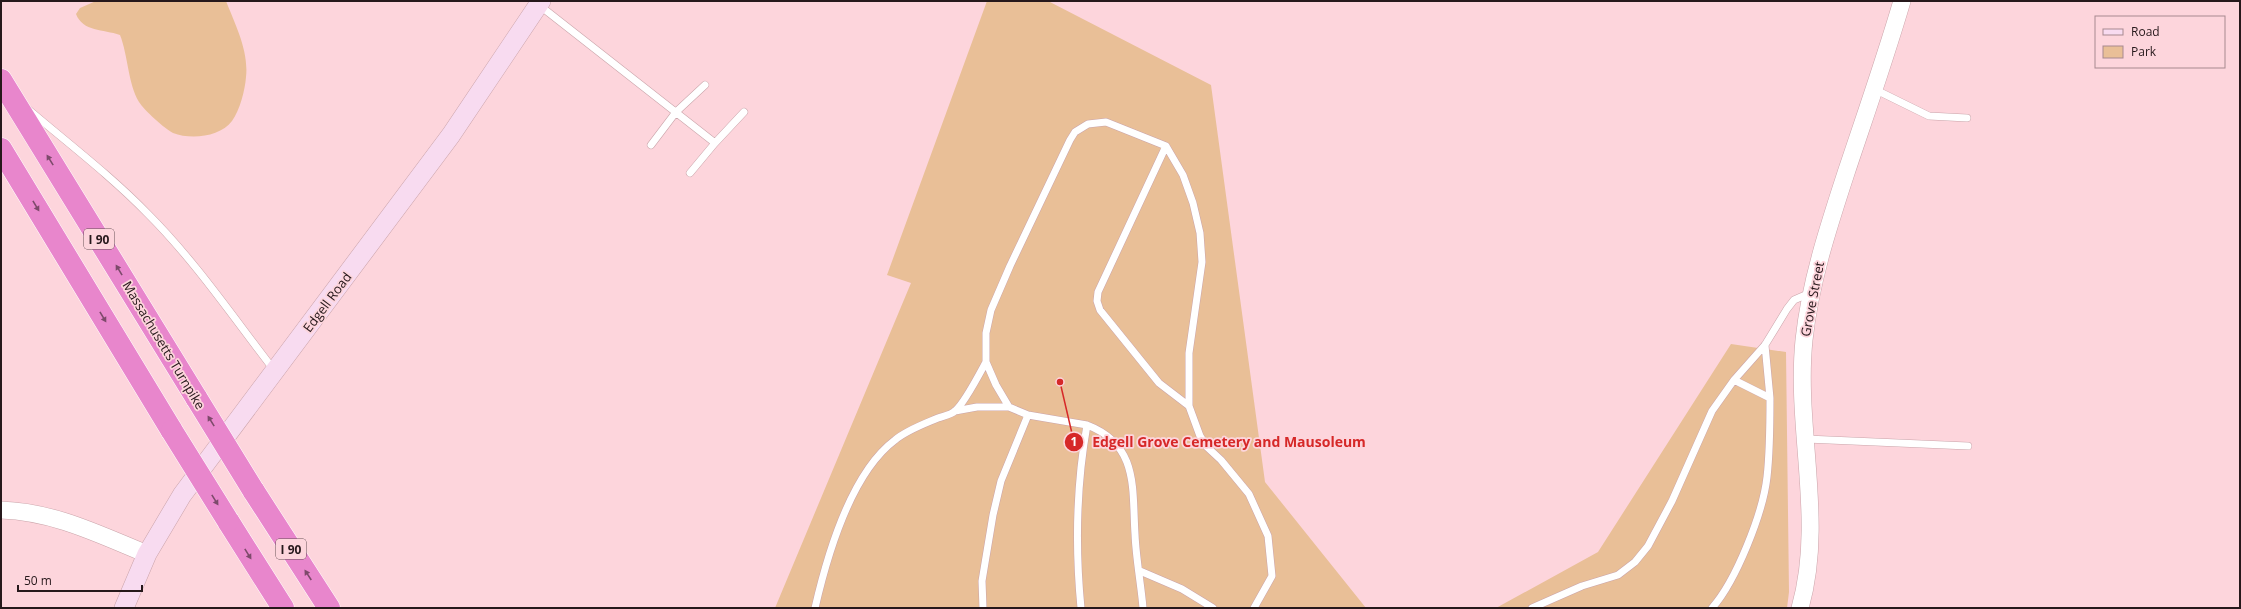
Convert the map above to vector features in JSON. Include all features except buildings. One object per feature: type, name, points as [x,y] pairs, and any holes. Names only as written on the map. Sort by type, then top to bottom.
[{"type":"highway","name":"Massachusetts Turnpike","points":[[5,87],[197,399],[329,608]]},
{"type":"highway","name":"I 90","points":[[1,149],[172,430],[283,608]]},
{"type":"main road","name":"Edgell Road","points":[[124,608],[147,554],[182,495],[451,134],[540,3]]},
{"type":"street","name":"Grove Street","points":[[1800,608],[1808,559],[1803,358],[1807,321],[1812,292],[1831,218],[1902,1]]},
{"type":"street","points":[[1,510],[24,511],[46,515],[70,522],[147,554]]},
{"type":"lane","points":[[540,3],[715,143]]},
{"type":"lane","points":[[651,146],[676,112],[705,85]]},
{"type":"lane","points":[[5,87],[103,172],[148,214],[185,254],[275,372]]},
{"type":"lane","points":[[1874,89],[1929,116],[1967,118]]},
{"type":"lane","points":[[690,173],[744,112]]},
{"type":"lane","points":[[1009,408],[996,385],[986,362],[986,334],[991,310],[1010,266],[1070,140],[1075,132],[1088,124],[1106,122],[1166,146],[1183,175],[1193,203],[1200,232],[1202,262],[1189,353],[1189,406],[1200,436],[1207,447],[1221,460],[1249,494],[1268,536],[1272,576],[1254,608]]},
{"type":"lane","points":[[1166,146],[1098,292],[1097,301],[1100,310],[1159,383],[1189,406]]},
{"type":"lane","points":[[1532,608],[1582,586],[1618,575],[1635,562],[1648,546],[1672,501],[1712,411],[1734,380],[1765,345],[1794,300],[1803,294],[1812,292]]},
{"type":"lane","points":[[1712,608],[1736,571],[1753,532],[1767,479],[1770,398],[1765,345]]},
{"type":"lane","points":[[955,411],[986,362]]},
{"type":"lane","points":[[1734,380],[1770,398]]},
{"type":"lane","points":[[816,608],[831,546],[842,518],[859,486],[876,460],[894,440],[920,425],[955,411],[977,407],[1009,408],[1028,415],[1087,425],[1109,436],[1122,451],[1130,469],[1133,484],[1135,534],[1143,608]]},
{"type":"lane","points":[[983,608],[982,581],[993,516],[1001,481],[1028,415]]},
{"type":"lane","points":[[1081,608],[1076,555],[1076,508],[1087,425]]},
{"type":"lane","points":[[1806,439],[1968,446]]},
{"type":"lane","points":[[1140,571],[1182,589],[1213,608]]},
{"type":"green space","points":[[96,1],[226,1],[237,28],[243,48],[246,67],[245,82],[240,106],[232,121],[220,131],[205,136],[180,135],[165,128],[139,102],[135,95],[120,35],[94,29],[83,24],[79,20],[76,14],[80,8]]},
{"type":"green space","points":[[987,1],[1048,1],[1211,85],[1265,482],[1366,608],[775,608],[911,283],[887,275]]},
{"type":"green space","points":[[1731,344],[1786,352],[1789,592],[1787,608],[1496,608],[1598,552]]},
{"type":"place","name":"Edgell Grove Cemetery and Mausoleum","points":[[1060,382]]}]
